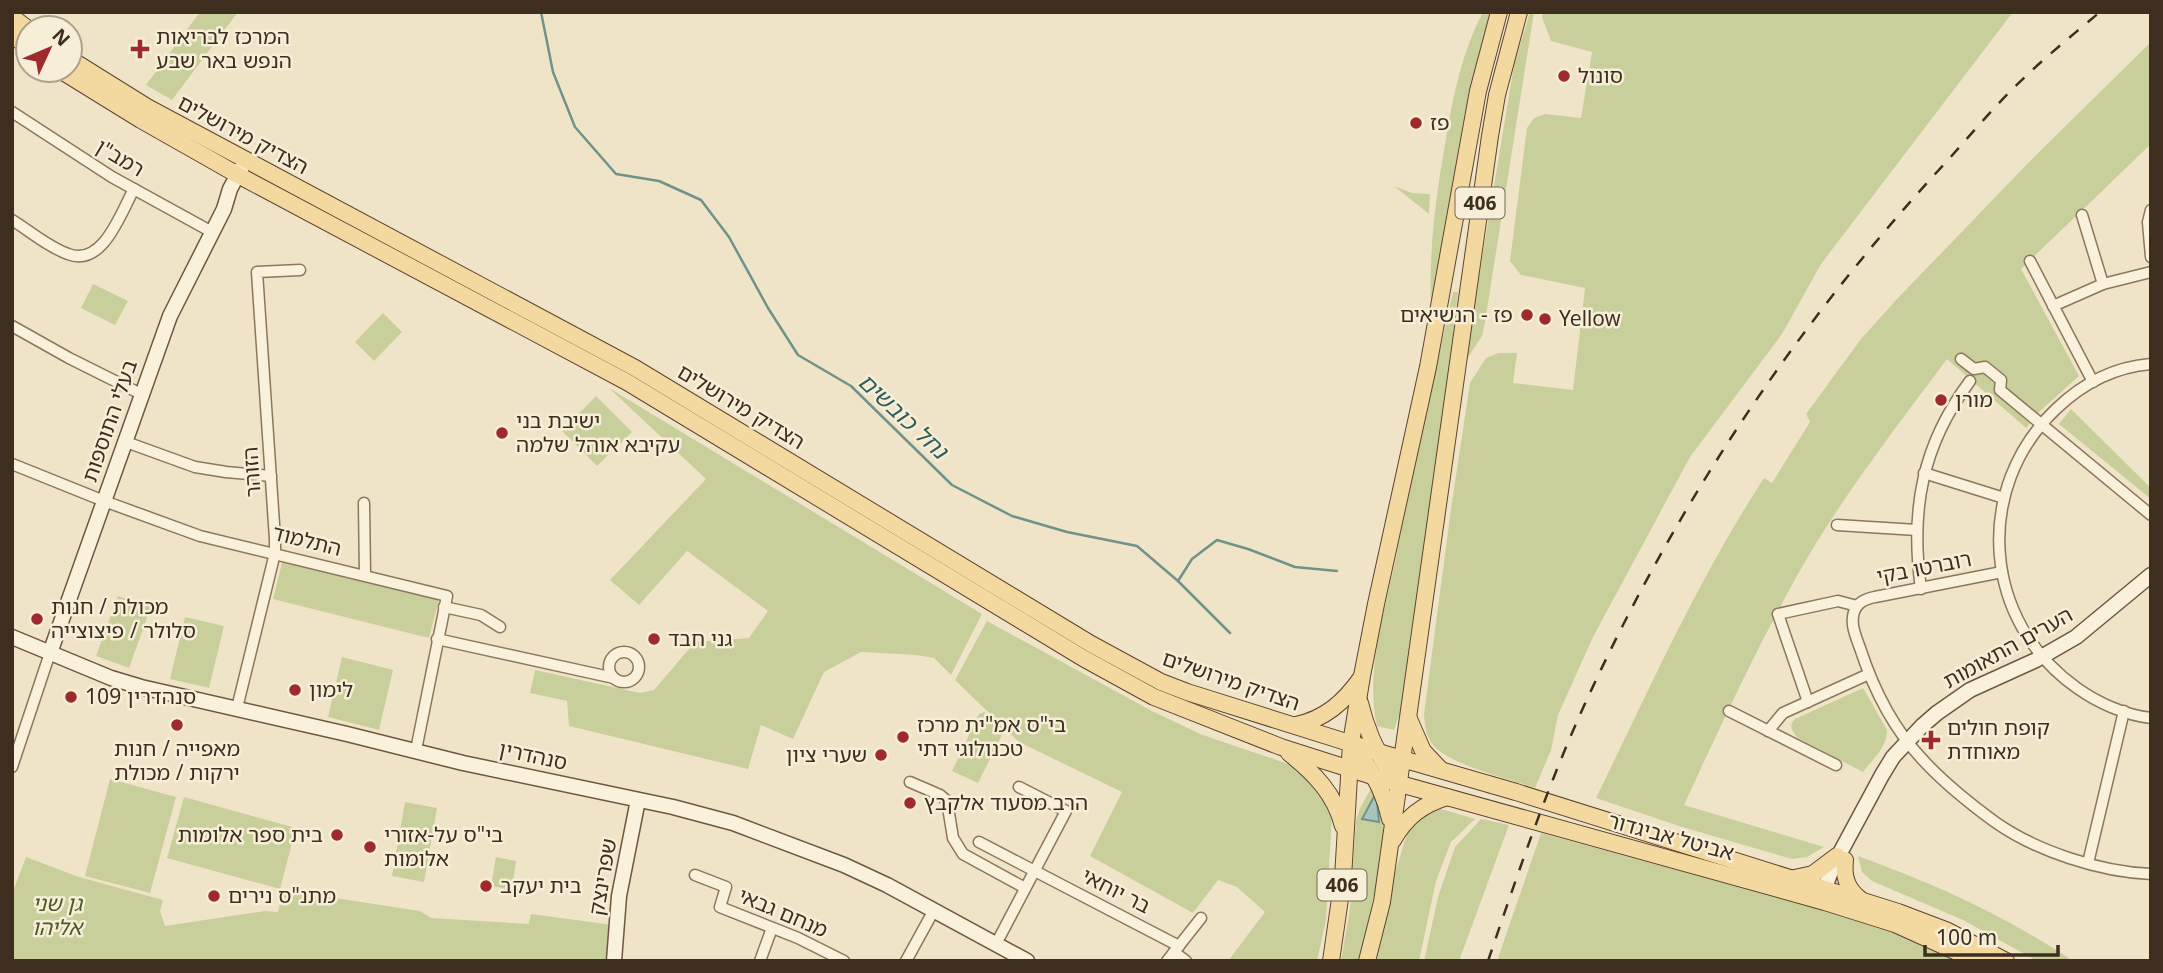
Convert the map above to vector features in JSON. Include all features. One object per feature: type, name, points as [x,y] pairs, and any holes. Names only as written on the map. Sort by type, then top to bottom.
[{"type":"main road","name":"406","points":[[1331,961],[1337,932],[1351,743],[1362,676],[1428,366],[1478,91],[1499,12]]},
{"type":"main road","name":"406","points":[[1367,961],[1382,902],[1490,136],[1497,95],[1518,12]]},
{"type":"main road","name":"הצדיק מירושלים","points":[[84,68],[246,170],[627,382],[1122,680],[1189,712],[1349,769]]},
{"type":"main road","name":"הצדיק מירושלים","points":[[83,84],[141,120],[246,170],[635,368],[1129,666],[1188,692],[1351,743]]},
{"type":"main road","points":[[1294,725],[1313,721],[1328,713],[1350,693],[1362,676]]},
{"type":"main road","points":[[1359,697],[1372,756],[1381,773],[1391,839]]},
{"type":"main road","points":[[1349,769],[1372,756],[1408,722],[1423,751],[1444,771]]},
{"type":"main road","points":[[1351,743],[1372,756],[1402,759]]},
{"type":"main road","points":[[1282,747],[1325,786],[1337,808],[1345,836]]},
{"type":"main road","points":[[1347,808],[1355,796],[1402,759]]},
{"type":"main road","name":"אביטל אביגדור","points":[[1402,759],[1516,792],[1788,879],[1977,961]]},
{"type":"main road","name":"אביטל אביגדור","points":[[1349,769],[1381,773],[1399,784],[1447,797],[1827,895],[1862,901],[1948,931],[2006,961]]},
{"type":"main road","points":[[1391,839],[1416,811],[1447,797]]},
{"type":"main road","points":[[1788,879],[1813,874],[1841,858],[1846,881],[1852,892],[1862,901]]},
{"type":"street","name":"רמב\"ן","points":[[12,112],[52,139],[212,232]]},
{"type":"street","name":"בעלי התוספות","points":[[50,653],[170,316],[224,209],[228,195],[246,170]]},
{"type":"street","points":[[12,220],[71,256],[88,255],[99,249],[109,235],[134,188]]},
{"type":"street","points":[[2151,210],[2148,222],[2151,257]]},
{"type":"street","points":[[2082,215],[2103,284]]},
{"type":"street","points":[[2030,261],[2093,382]]},
{"type":"street","name":"הזוהר","points":[[237,708],[275,553],[257,272],[300,270]]},
{"type":"street","points":[[2053,306],[2103,284],[2151,272]]},
{"type":"street","points":[[12,326],[69,359],[141,394]]},
{"type":"street","points":[[1961,359],[1974,369],[1985,367],[2001,380],[2000,390],[2146,512],[2151,524]]},
{"type":"street","points":[[2151,364],[2121,370],[2093,382],[2063,403],[2042,425],[2014,469],[2004,498],[1998,539],[2002,572],[2013,610],[2025,634],[2042,657],[2064,679],[2089,696],[2124,711],[2151,718]]},
{"type":"street","points":[[1921,589],[1917,530],[1924,473],[1944,419],[1970,381]]},
{"type":"street","points":[[126,442],[195,467],[271,475]]},
{"type":"street","name":"התלמוד","points":[[12,464],[200,536],[447,596],[444,607]]},
{"type":"street","points":[[1924,473],[2004,498]]},
{"type":"street","points":[[364,503],[365,575]]},
{"type":"street","points":[[1837,526],[1917,530]]},
{"type":"street","name":"רוברטו בקי","points":[[2002,572],[1870,598],[1857,606],[1853,618],[1854,628],[1868,674],[1891,718],[1921,758],[1956,794],[1998,824],[2044,848],[2088,863],[2151,874]]},
{"type":"street","name":"הערים התאומות","points":[[1827,895],[1853,830],[1881,775],[1908,740],[1937,713],[1970,690],[2042,657],[2088,628],[2149,575]]},
{"type":"street","name":"רוברטו בקי","points":[[1808,702],[1778,614],[1838,601],[1857,606]]},
{"type":"street","points":[[416,750],[444,607],[481,615],[500,627]]},
{"type":"street","name":"סנהדרין","points":[[12,638],[111,678],[141,687],[673,807],[733,823],[844,865],[1027,961]]},
{"type":"street","points":[[437,639],[614,678]]},
{"type":"street","points":[[12,767],[50,653]]},
{"type":"street","points":[[1768,731],[1783,713],[1868,674]]},
{"type":"street","points":[[1729,711],[1836,765]]},
{"type":"street","points":[[2088,863],[2124,711]]},
{"type":"street","points":[[910,782],[940,795],[947,801],[953,838],[963,854],[1025,888]]},
{"type":"street","points":[[996,944],[1066,811],[1019,787]]},
{"type":"street","name":"שפרינצק","points":[[614,961],[618,896],[638,800]]},
{"type":"street","name":"בר יוחאי","points":[[979,842],[1034,871],[1186,961]]},
{"type":"street","name":"מנחם גבאי","points":[[695,875],[726,887],[720,907],[844,961]]},
{"type":"street","points":[[906,961],[934,910]]},
{"type":"street","points":[[1173,953],[1201,918]]},
{"type":"street","points":[[760,961],[772,928]]},
{"type":"green space","points":[[200,12],[238,12],[172,100],[146,85]]},
{"type":"green space","points":[[1483,12],[1491,12],[1466,110],[1431,305],[1433,227],[1447,133],[1468,45]]},
{"type":"green space","points":[[1530,12],[1534,12],[1485,322],[1482,336],[1465,362],[1514,65]]},
{"type":"green space","points":[[1543,12],[2013,12],[1821,264],[1782,334],[1690,457],[1593,637],[1558,715],[1551,750],[1535,788],[1466,765],[1441,752],[1429,738],[1424,714],[1470,383],[1486,358],[1498,353],[1517,353],[1513,383],[1573,390],[1585,288],[1521,275],[1510,261],[1527,128],[1534,118],[1545,114],[1581,118],[1592,52],[1551,41],[1542,17]]},
{"type":"green space","points":[[2151,42],[2151,144],[2021,269],[2079,376],[2039,412],[2026,428],[1947,359],[1869,464],[1815,546],[1753,659],[1684,805],[1824,847],[1807,857],[1792,859],[1682,827],[1596,798],[1717,555],[1764,478],[1772,483],[1810,422],[1806,414],[1861,339],[2035,156]]},
{"type":"green space","points":[[1394,186],[1412,193],[1430,194],[1429,214]]},
{"type":"green space","points":[[93,284],[128,301],[115,325],[81,308]]},
{"type":"green space","points":[[1453,292],[1458,292],[1437,474],[1400,713],[1394,730],[1377,726],[1373,684],[1375,663]]},
{"type":"green space","points":[[383,313],[402,332],[374,361],[355,342]]},
{"type":"green space","points":[[609,388],[982,614],[951,675],[934,658],[861,652],[824,672],[793,739],[761,725],[748,769],[569,726],[567,701],[530,693],[535,670],[640,693],[654,690],[695,642],[749,638],[768,611],[687,551],[639,605],[610,580],[706,479]]},
{"type":"green space","points":[[596,396],[632,432],[597,466],[562,431]]},
{"type":"green space","points":[[2071,409],[2151,488],[2151,499],[2059,424]]},
{"type":"green space","points":[[283,559],[439,599],[429,638],[273,599]]},
{"type":"green space","points":[[118,596],[151,607],[129,668],[96,656]]},
{"type":"green space","points":[[185,617],[224,626],[209,688],[170,679]]},
{"type":"green space","points":[[987,621],[1152,711],[1200,734],[1306,770],[1332,815],[1326,920],[1317,961],[1228,961],[1265,912],[1237,887],[1218,880],[1193,913],[1090,856],[1122,792],[1019,742],[955,680]]},
{"type":"green space","points":[[342,657],[393,670],[379,730],[328,717]]},
{"type":"green space","points":[[1863,688],[1887,730],[1887,736],[1875,758],[1863,772],[1798,738],[1791,726],[1795,719]]},
{"type":"green space","points":[[984,712],[1002,727],[1003,733],[978,783],[952,771],[979,714]]},
{"type":"green space","points":[[110,779],[176,797],[150,893],[85,876]]},
{"type":"green space","points":[[1373,785],[1380,797],[1383,814],[1377,879],[1358,961],[1341,961],[1350,909],[1356,821]]},
{"type":"green space","points":[[184,797],[296,828],[280,889],[167,858]]},
{"type":"green space","points":[[405,802],[437,808],[424,882],[392,876]]},
{"type":"green space","points":[[1441,809],[1475,819],[1451,842],[1436,881],[1419,961],[1376,961],[1394,876],[1406,837],[1413,822],[1423,813]]},
{"type":"green space","points":[[1481,819],[1509,825],[1459,961],[1424,961],[1438,897],[1455,847]]},
{"type":"green space","points":[[1541,833],[1872,923],[1959,961],[1497,961]]},
{"type":"green space","points":[[1858,856],[1969,902],[2022,929],[2073,961],[2037,961],[1963,920],[1872,881],[1862,872]]},
{"type":"green space","name":"גן שני אליהו","points":[[26,857],[79,877],[163,900],[160,911],[165,926],[265,911],[278,912],[283,890],[420,911],[431,918],[529,924],[531,914],[613,925],[611,961],[12,961],[12,894]]},
{"type":"green space","points":[[496,857],[516,861],[512,890],[491,886]]},
{"type":"water","points":[[1376,793],[1379,822],[1362,819]]},
{"type":"waterway","name":"נחל כובשים","points":[[541,12],[553,72],[575,127],[616,174],[659,181],[701,200],[729,237],[768,308],[798,355],[851,386],[952,485],[1012,516],[1067,532],[1137,546],[1178,581],[1230,633]]},
{"type":"waterway","points":[[1178,581],[1192,559],[1217,540],[1295,567],[1337,571]]},
{"type":"railway","points":[[1488,961],[1544,802],[1583,708],[1658,559],[1743,419],[1790,352],[1892,222],[2006,96],[2100,12]]},
{"type":"place","name":"המרכז לבריאות הנפש באר שבע","points":[[140,49]]},
{"type":"place","name":"סונול","points":[[1564,76]]},
{"type":"place","name":"פז","points":[[1416,123]]},
{"type":"place","name":"פז - הנשיאים","points":[[1527,315]]},
{"type":"place","name":"Yellow","points":[[1545,319]]},
{"type":"place","name":"מורן","points":[[1941,400]]},
{"type":"place","name":"ישיבת בני עקיבא אוהל שלמה","points":[[502,433]]},
{"type":"place","name":"מכולת / חנות סלולר / פיצוצייה","points":[[37,619]]},
{"type":"place","name":"גני חבד","points":[[654,639]]},
{"type":"place","name":"לימון","points":[[295,690]]},
{"type":"place","name":"סנהדרין 109","points":[[71,697]]},
{"type":"place","name":"מאפייה / חנות ירקות / מכולת","points":[[177,725]]},
{"type":"place","name":"בי\"ס אמ\"ית מרכז טכנולוגי דתי","points":[[903,737]]},
{"type":"place","name":"קופת חולים מאוחדת","points":[[1931,740]]},
{"type":"place","name":"שערי ציון","points":[[881,755]]},
{"type":"place","name":"הרב מסעוד אלקבץ","points":[[910,803]]},
{"type":"place","name":"בית ספר אלומות","points":[[337,835]]},
{"type":"place","name":"בי\"ס על-אזורי אלומות","points":[[370,847]]},
{"type":"place","name":"בית יעקב","points":[[486,886]]},
{"type":"place","name":"מתנ\"ס נירים","points":[[214,896]]}]
